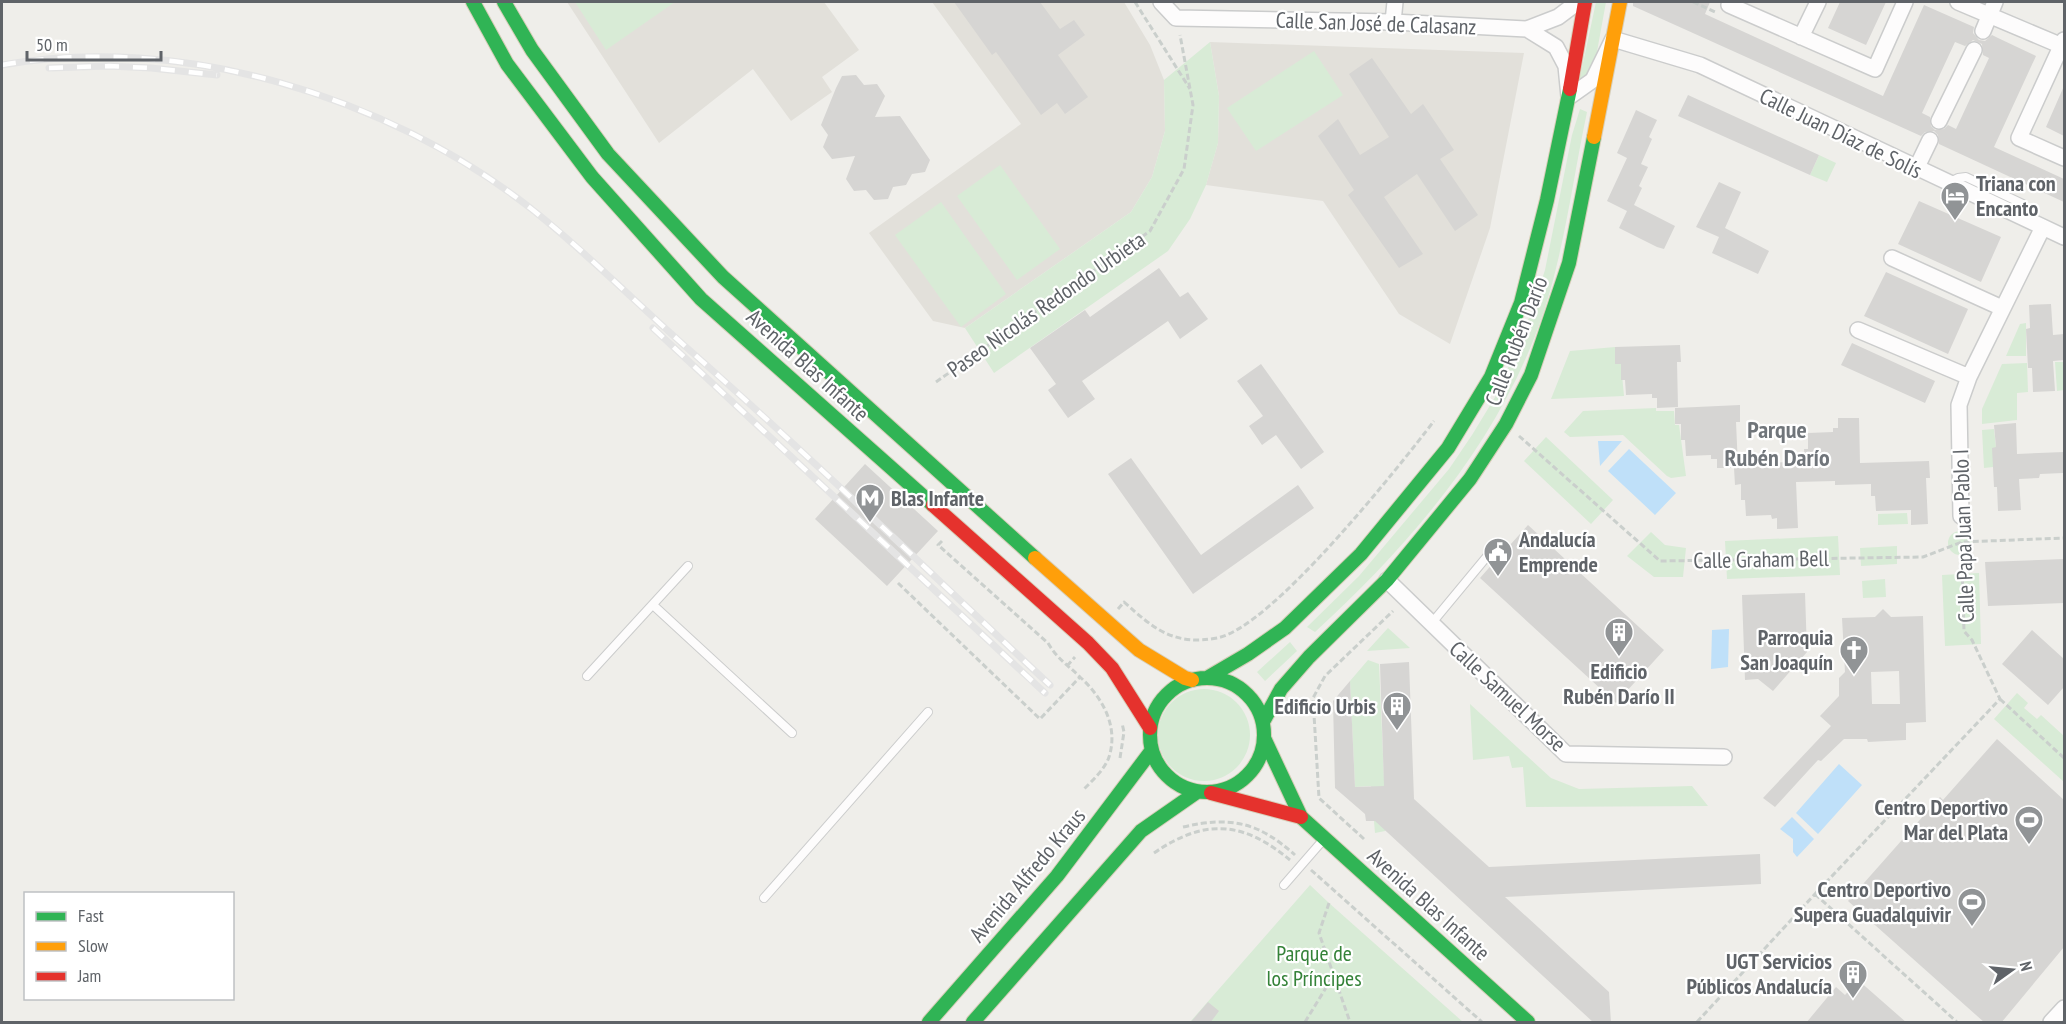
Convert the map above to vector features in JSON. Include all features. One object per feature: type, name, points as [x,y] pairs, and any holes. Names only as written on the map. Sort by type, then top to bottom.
[{"type":"main road","name":"Avenida Blas Infante","points":[[473,2],[507,63],[592,177],[701,299],[1088,643],[1112,668],[1150,728]]},
{"type":"main road","name":"Avenida Blas Infante","points":[[504,2],[532,50],[608,154],[723,277],[1139,650],[1185,678],[1199,679]]},
{"type":"main road","name":"Calle Rubén Darío","points":[[1199,679],[1248,654],[1294,619],[1361,554],[1448,448],[1491,377],[1521,303],[1547,200],[1569,97],[1585,2]]},
{"type":"main road","name":"Calle Rubén Darío","points":[[1263,722],[1281,689],[1304,662],[1387,580],[1470,478],[1506,424],[1531,375],[1569,263],[1620,2]]},
{"type":"main road","points":[[974,1023],[1141,831],[1204,793],[1227,789],[1242,781],[1253,770],[1261,755],[1264,738],[1263,722],[1255,704],[1242,690],[1225,681],[1199,679],[1177,686],[1164,697],[1155,712],[1150,728],[1152,750],[1158,765],[1168,777],[1181,787],[1204,793],[1301,817]]},
{"type":"main road","points":[[1264,738],[1301,817]]},
{"type":"main road","name":"Avenida Alfredo Kraus","points":[[929,1023],[1057,876],[1152,750]]},
{"type":"main road","name":"Avenida Blas Infante","points":[[1301,817],[1528,1023]]},
{"type":"street","points":[[1161,2],[1176,18]]},
{"type":"street","points":[[1392,22],[1395,2]]},
{"type":"street","points":[[1527,29],[1558,17],[1578,2]]},
{"type":"street","points":[[1801,37],[1818,2]]},
{"type":"street","points":[[1730,3],[1875,69],[1905,2]]},
{"type":"street","points":[[1958,2],[1992,9],[2063,43],[2019,138],[2064,158]]},
{"type":"street","points":[[1983,31],[1992,9]]},
{"type":"street","name":"Calle San José de Calasanz","points":[[1176,18],[1392,22],[1527,29]]},
{"type":"street","points":[[1527,29],[1556,47],[1566,66],[1569,97],[1593,80],[1613,39]]},
{"type":"street","name":"Calle Juan Díaz de Solís","points":[[1613,39],[1700,65],[2064,237]]},
{"type":"street","points":[[1939,121],[1974,50]]},
{"type":"street","points":[[1917,169],[1930,140]]},
{"type":"street","name":"Calle Papa Juan Pablo I","points":[[1961,516],[1959,405],[1968,377],[2043,227]]},
{"type":"street","points":[[1892,258],[2002,308]]},
{"type":"street","points":[[1858,330],[1968,377]]},
{"type":"street","name":"Calle Samuel Morse","points":[[1387,580],[1566,754],[1724,757]]},
{"type":"street","points":[[2051,1023],[2064,1008]]},
{"type":"lane","points":[[1948,183],[1966,177],[2023,204]]},
{"type":"lane","points":[[1431,624],[1489,554],[1497,547],[1504,546],[1506,549]]},
{"type":"lane","points":[[587,676],[688,566]]},
{"type":"lane","points":[[653,604],[792,733]]},
{"type":"lane","points":[[764,898],[928,712]]},
{"type":"lane","points":[[1284,885],[1324,838]]},
{"type":"path","points":[[1135,2],[1190,90]]},
{"type":"path","points":[[1693,2],[1707,10]]},
{"type":"path","name":"Paseo Nicolás Redondo Urbieta","points":[[936,382],[1150,231],[1184,169],[1193,105],[1176,18]]},
{"type":"path","points":[[1117,610],[1124,602],[1159,631],[1176,638],[1199,640],[1219,638],[1239,628],[1268,607],[1356,517],[1434,421]]},
{"type":"path","name":"Calle Graham Bell","points":[[1506,424],[1660,561],[1923,557],[1962,542],[2064,538]]},
{"type":"path","name":"Calle Papa Juan Pablo I","points":[[1961,516],[1964,631],[1972,640],[2000,699]]},
{"type":"path","points":[[947,535],[938,545],[1048,644],[1057,658],[1098,695],[1106,709],[1111,736],[1109,757],[1083,790]]},
{"type":"path","points":[[898,583],[1040,719],[1080,677]]},
{"type":"path","points":[[1364,839],[1319,798],[1313,698],[1325,676],[1393,611]]},
{"type":"path","points":[[1071,653],[1082,663]]},
{"type":"path","points":[[1067,666],[1075,657]]},
{"type":"path","points":[[1697,1023],[1815,894],[2000,699],[2064,758]]},
{"type":"path","points":[[1119,763],[1124,732],[1122,723]]},
{"type":"path","points":[[1174,831],[1210,821],[1236,822],[1262,831],[1283,844],[1295,855]]},
{"type":"path","points":[[1154,853],[1184,835],[1225,828],[1255,836],[1271,844],[1293,862]]},
{"type":"path","points":[[1315,873],[1482,1023]]},
{"type":"path","points":[[1815,894],[1957,1023]]},
{"type":"path","points":[[1329,903],[1319,933],[1350,1023]]},
{"type":"path","points":[[1305,1023],[1333,977]]},
{"type":"shaded area","points":[[567,2],[824,2],[859,50],[822,77],[832,92],[791,121],[753,69],[659,143]]},
{"type":"shaded area","points":[[932,2],[1124,2],[1150,45],[1164,80],[1165,131],[1152,177],[1131,212],[965,328],[933,321],[869,233],[1021,124]]},
{"type":"shaded area","points":[[1210,42],[1524,53],[1490,228],[1450,344],[1399,314],[1323,201],[1206,185],[1218,143],[1219,96]]},
{"type":"green space","points":[[575,2],[675,2],[606,50]]},
{"type":"green space","points":[[1596,2],[1606,2],[1594,68],[1579,82]]},
{"type":"green space","points":[[1210,42],[1219,96],[1218,143],[1206,185],[1190,219],[1168,251],[994,373],[965,328],[1131,212],[1152,177],[1165,131],[1164,80]]},
{"type":"green space","points":[[1314,51],[1343,95],[1256,151],[1227,108]]},
{"type":"green space","points":[[1580,109],[1587,112],[1563,237],[1551,286],[1526,358],[1504,402],[1479,445],[1419,525],[1386,562],[1315,632],[1307,627],[1359,576],[1449,469],[1497,394],[1531,313],[1545,270],[1572,135]]},
{"type":"green space","points":[[1819,155],[1836,163],[1827,182],[1810,175]]},
{"type":"green space","points":[[1000,165],[1060,249],[1017,280],[957,196]]},
{"type":"green space","points":[[941,202],[1006,294],[961,327],[895,235]]},
{"type":"green space","points":[[2026,323],[2026,356],[2006,356],[2020,324]]},
{"type":"green space","points":[[1615,347],[1615,364],[1621,364],[1624,396],[1551,399],[1570,351]]},
{"type":"green space","points":[[2055,362],[2064,362],[2064,390],[2057,391]]},
{"type":"green space","points":[[2027,363],[2028,392],[2017,393],[2017,420],[1982,424],[1982,409],[2002,364]]},
{"type":"green space","points":[[1656,408],[1656,411],[1674,411],[1675,425],[1679,425],[1686,476],[1671,478],[1667,476],[1623,435],[1570,437],[1564,432],[1583,411]]},
{"type":"green space","points":[[1994,429],[1996,447],[1993,467],[1984,468],[1982,430]]},
{"type":"green space","points":[[1546,437],[1613,500],[1591,524],[1524,461]]},
{"type":"green space","points":[[1907,513],[1908,524],[1878,525],[1878,514]]},
{"type":"green space","points":[[1960,531],[1968,535],[1972,543],[1968,551],[1960,555],[1952,551],[1948,543],[1952,535]]},
{"type":"green space","points":[[1651,532],[1665,545],[1686,548],[1683,577],[1654,577],[1627,556]]},
{"type":"green space","points":[[1838,536],[1840,575],[1727,579],[1725,541]]},
{"type":"green space","points":[[1897,546],[1897,564],[1861,566],[1860,548]]},
{"type":"green space","points":[[1979,573],[1981,644],[1945,646],[1942,575]]},
{"type":"green space","points":[[1885,579],[1886,597],[1863,598],[1862,581]]},
{"type":"green space","points":[[1388,628],[1410,648],[1367,651]]},
{"type":"green space","points":[[1290,642],[1297,651],[1265,681],[1257,672]]},
{"type":"green space","points":[[1368,660],[1379,664],[1385,802],[1390,823],[1385,831],[1375,833],[1371,786],[1355,787],[1350,681]]},
{"type":"green space","points":[[1204,689],[1221,693],[1236,703],[1246,718],[1250,735],[1246,752],[1236,767],[1221,777],[1204,781],[1187,777],[1172,767],[1162,752],[1158,735],[1162,718],[1172,703],[1187,693]]},
{"type":"green space","points":[[2017,693],[2028,703],[2024,708],[2037,719],[2041,715],[2064,736],[2064,782],[1994,719]]},
{"type":"green space","points":[[1470,704],[1551,778],[1579,789],[1692,786],[1708,806],[1526,807],[1523,767],[1512,768],[1509,756],[1473,760]]},
{"type":"green space","name":"Parque de los Príncipes","points":[[1310,885],[1329,903],[1463,1022],[1190,1022]]},
{"type":"water","points":[[1598,441],[1622,441],[1600,466]]},
{"type":"water","points":[[1629,449],[1676,493],[1655,515],[1608,471]]},
{"type":"water","points":[[1729,629],[1728,667],[1711,669],[1712,630]]},
{"type":"water","points":[[1839,764],[1862,785],[1818,834],[1796,813]]},
{"type":"water","points":[[1792,817],[1814,839],[1797,857],[1793,852],[1793,839],[1780,829]]},
{"type":"building","points":[[954,2],[1040,2],[1060,29],[1074,20],[1085,35],[1058,55],[1088,97],[1065,114],[1057,103],[1041,115],[996,52],[992,55]]},
{"type":"building","points":[[1633,2],[1710,2],[1705,14],[1883,96],[1924,5],[1974,27],[1973,33],[1979,40],[1985,41],[1992,35],[2036,56],[1994,147],[2064,179],[2064,202],[1939,144],[1938,135],[1934,131],[1925,132],[1921,136],[1633,6]],"holes":[[[1973,40],[1982,44],[1983,55],[1989,58],[1956,129],[1948,125],[1944,129],[1935,130],[1931,126],[1930,117],[1922,113],[1955,42],[1965,46]]]},
{"type":"building","points":[[1840,2],[1886,2],[1866,45],[1828,28]]},
{"type":"building","points":[[1372,58],[1411,114],[1423,104],[1454,150],[1440,159],[1478,215],[1455,231],[1417,174],[1384,197],[1423,254],[1399,268],[1348,195],[1354,190],[1318,136],[1338,119],[1360,155],[1389,137],[1349,74]]},
{"type":"building","points":[[856,75],[864,85],[877,84],[885,96],[875,117],[900,116],[930,160],[925,172],[912,174],[906,185],[893,187],[888,199],[874,200],[866,190],[854,191],[846,179],[855,156],[832,159],[823,147],[828,135],[821,125],[836,88],[842,76]]},
{"type":"building","points":[[2064,86],[2064,136],[2046,127]]},
{"type":"building","points":[[1688,95],[1819,155],[1810,175],[1678,116]]},
{"type":"building","points":[[1636,110],[1657,120],[1641,164],[1648,167],[1639,186],[1642,188],[1634,205],[1675,226],[1664,249],[1619,228],[1627,211],[1607,201],[1627,158],[1617,153]]},
{"type":"building","points":[[1719,182],[1741,192],[1725,228],[1769,251],[1758,274],[1712,253],[1719,237],[1696,227]]},
{"type":"building","points":[[1919,201],[2001,237],[1981,282],[1898,244]]},
{"type":"building","points":[[1159,268],[1180,297],[1188,292],[1208,319],[1180,339],[1168,321],[1082,381],[1095,399],[1068,418],[1048,390],[1056,384],[1030,348],[1085,310],[1090,317]]},
{"type":"building","points":[[1886,272],[1968,309],[1948,354],[1864,316]]},
{"type":"building","points":[[2051,304],[2053,335],[2064,334],[2064,360],[2053,361],[2055,391],[2033,392],[2032,368],[2028,368],[2026,329],[2030,328],[2029,305]]},
{"type":"building","points":[[1852,343],[1935,381],[1925,403],[1841,365]]},
{"type":"building","points":[[1680,345],[1681,362],[1677,362],[1678,407],[1657,408],[1657,398],[1652,398],[1652,394],[1626,395],[1625,380],[1621,380],[1621,364],[1615,364],[1615,347]]},
{"type":"building","points":[[1261,364],[1324,452],[1301,469],[1276,435],[1262,445],[1249,426],[1263,416],[1237,381]]},
{"type":"building","points":[[1740,405],[1740,422],[1736,422],[1738,467],[1805,461],[1804,449],[1808,449],[1808,433],[1833,432],[1833,428],[1838,428],[1838,418],[1859,418],[1860,463],[1929,461],[1930,478],[1926,478],[1928,524],[1911,525],[1911,510],[1876,511],[1875,496],[1871,496],[1871,484],[1835,485],[1835,481],[1796,482],[1798,528],[1777,529],[1777,518],[1772,519],[1771,515],[1746,516],[1745,500],[1741,500],[1741,484],[1735,485],[1734,468],[1717,468],[1717,459],[1711,459],[1711,455],[1686,456],[1685,440],[1681,440],[1681,424],[1675,424],[1675,408]]},
{"type":"building","points":[[2016,423],[2017,454],[2064,452],[2063,473],[2040,474],[2039,478],[2019,479],[2021,510],[1998,511],[1992,448],[1996,447],[1994,425]]},
{"type":"building","points":[[1131,458],[1201,555],[1298,485],[1314,508],[1193,594],[1108,474]]},
{"type":"building","points":[[865,464],[938,531],[887,586],[815,519]]},
{"type":"building","points":[[1528,525],[1664,650],[1616,703],[1480,578],[1502,553],[1510,554],[1512,549],[1510,545]]},
{"type":"building","points":[[2064,559],[2064,603],[1988,606],[1985,562]]},
{"type":"building","points":[[1805,593],[1807,652],[1773,691],[1758,679],[1745,680],[1742,595]]},
{"type":"building","name":"Parroquia San Joaquín","points":[[1883,609],[1891,617],[1923,616],[1926,722],[1906,723],[1906,740],[1868,742],[1867,739],[1844,739],[1821,761],[1818,760],[1775,807],[1763,798],[1831,726],[1820,716],[1839,696],[1839,678],[1845,672],[1842,618],[1875,617]],"holes":[[[1899,671],[1900,704],[1872,704],[1871,672]]]},
{"type":"building","points":[[2032,630],[2064,659],[2064,687],[2048,705],[2002,664]]},
{"type":"building","name":"Edificio Urbis","points":[[1409,662],[1414,799],[1489,867],[1760,854],[1761,884],[1505,897],[1609,992],[1611,1023],[1594,1023],[1375,821],[1366,821],[1365,814],[1335,788],[1333,701],[1350,681],[1355,787],[1384,786],[1380,664]]},
{"type":"building","name":"Centro Deportivo Supera Guadalquivir","points":[[1997,739],[2064,800],[2064,947],[2001,1023],[1985,1023],[1848,901],[1940,797],[1943,800]]},
{"type":"building","name":"UGT Servicios Públicos Andalucía","points":[[1858,980],[1907,1023],[1806,1023],[1836,987],[1845,995]]},
{"type":"building","points":[[1208,1002],[1219,1011],[1210,1023],[1190,1023]]},
{"type":"railway","points":[[2,65],[70,57],[140,58],[210,67],[279,82],[347,105],[412,133],[473,168],[529,207],[589,258],[824,472],[1050,685]]},
{"type":"railway","points":[[49,68],[109,66],[217,75]]},
{"type":"railway","points":[[653,328],[1045,693]]},
{"type":"traffic: fast","points":[[473,2],[507,64],[592,177],[701,299],[933,505]]},
{"type":"traffic: fast","points":[[504,2],[532,50],[608,154],[723,277],[1035,558]]},
{"type":"traffic: fast","points":[[1207,678],[1248,654],[1285,628],[1361,554],[1448,448],[1491,377],[1521,303],[1547,200],[1570,89]]},
{"type":"traffic: fast","points":[[1263,722],[1281,689],[1309,657],[1387,580],[1470,479],[1506,424],[1531,375],[1569,263],[1594,137]]},
{"type":"traffic: fast","points":[[1207,678],[1229,682],[1239,687],[1255,703],[1260,713],[1264,735],[1260,757],[1255,767],[1239,783],[1229,788],[1207,792],[1185,788],[1175,783],[1159,767],[1154,757],[1150,735],[1154,713],[1159,703],[1175,687],[1185,682],[1207,678]]},
{"type":"traffic: fast","points":[[1264,738],[1301,817],[1528,1022]]},
{"type":"traffic: fast","points":[[929,1022],[1057,876],[1152,750]]},
{"type":"traffic: fast","points":[[973,1022],[1141,831],[1197,792]]},
{"type":"traffic: slow","points":[[1594,137],[1620,2]]},
{"type":"traffic: slow","points":[[1035,558],[1139,650],[1192,680]]},
{"type":"traffic: jam","points":[[1570,89],[1585,2]]},
{"type":"traffic: jam","points":[[933,505],[1088,643],[1112,668],[1150,728]]},
{"type":"traffic: jam","points":[[1211,793],[1301,817]]},
{"type":"place","name":"Triana con Encanto","points":[[1955,222]]},
{"type":"place","name":"Blas Infante","points":[[870,524]]},
{"type":"place","name":"Andalucía Emprende","points":[[1498,578]]},
{"type":"place","name":"Edificio Rubén Darío II","points":[[1619,658]]},
{"type":"place","name":"Parroquia San Joaquín","points":[[1854,676]]},
{"type":"place","name":"Edificio Urbis","points":[[1397,732]]},
{"type":"place","name":"Centro Deportivo Mar del Plata","points":[[2029,846]]},
{"type":"place","name":"Centro Deportivo Supera Guadalquivir","points":[[1972,928]]},
{"type":"place","name":"UGT Servicios Públicos Andalucía","points":[[1853,1000]]},
{"type":"district","name":"Parque Rubén Darío","points":[[1777,444]]}]
